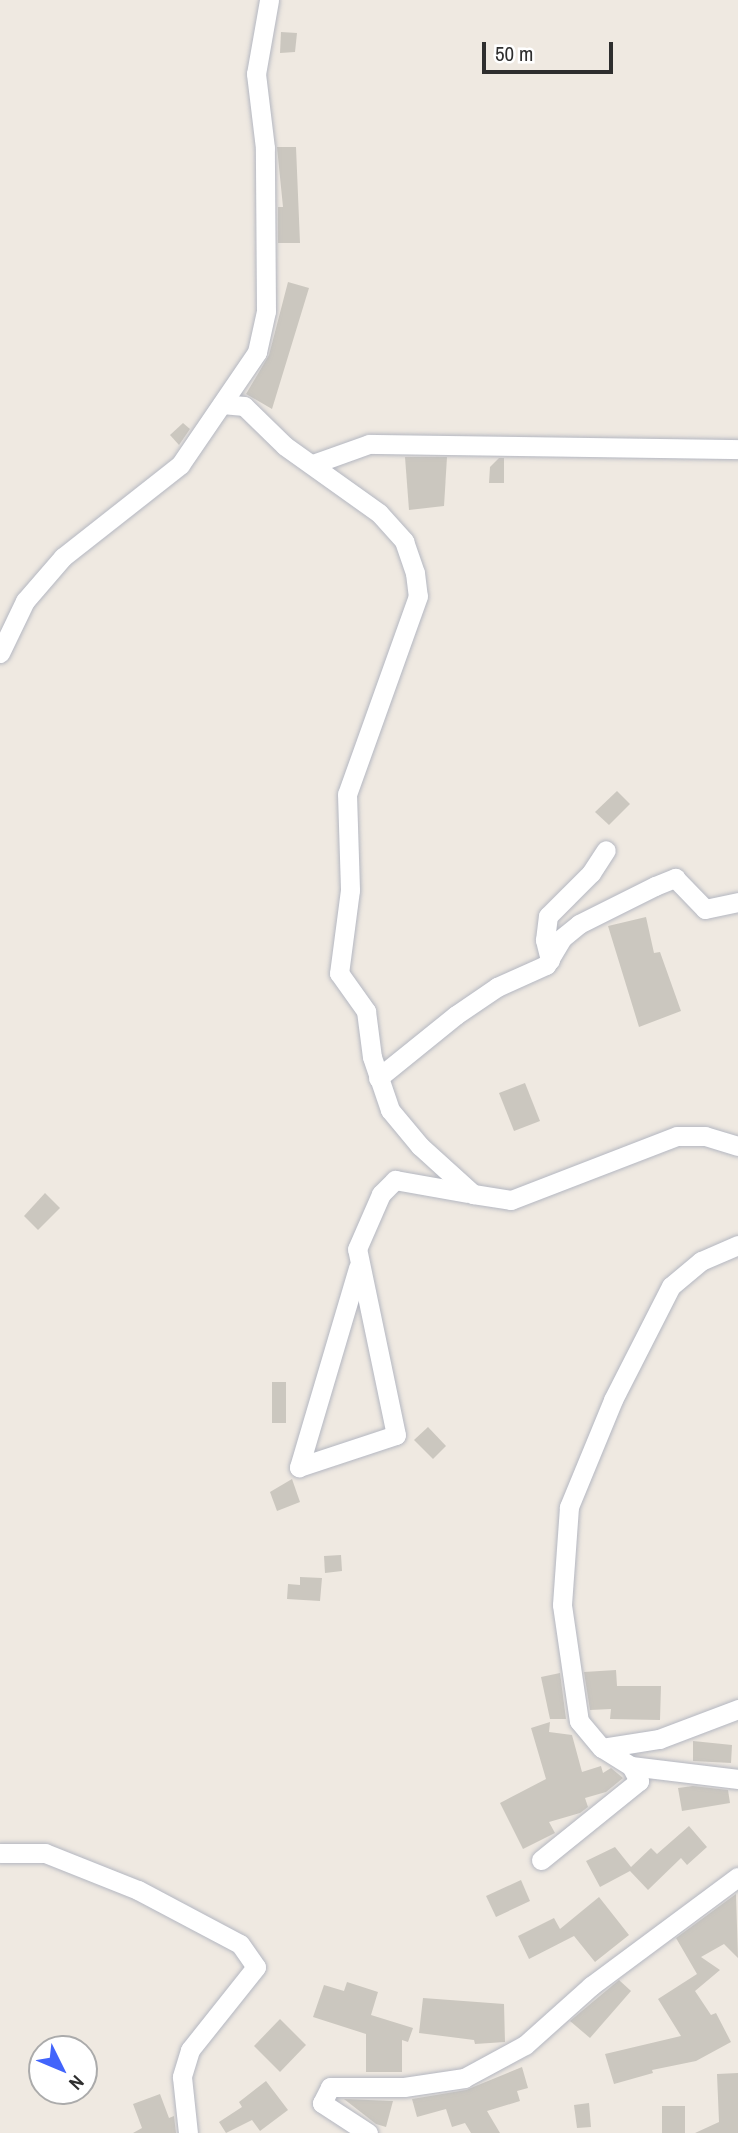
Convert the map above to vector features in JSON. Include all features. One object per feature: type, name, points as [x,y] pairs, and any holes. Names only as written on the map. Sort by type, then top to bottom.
[{"type":"street","points":[[0,653],[25,601],[63,557],[180,465],[257,352],[265,311],[265,148],[256,74],[269,0]]},
{"type":"street","points":[[222,404],[244,406],[285,446],[379,513],[404,541],[418,596],[347,794],[350,890],[339,973],[366,1011],[378,1078],[398,1119],[472,1194]]},
{"type":"street","points":[[313,464],[369,444],[738,449]]},
{"type":"street","points":[[550,960],[545,940],[548,916],[591,873],[606,850]]},
{"type":"street","points":[[378,1078],[456,1015],[550,960],[562,938],[579,924],[675,878],[705,909],[738,902]]},
{"type":"street","points":[[358,1268],[299,1467],[396,1435],[356,1249],[381,1194],[395,1180],[511,1200],[677,1136],[705,1136],[738,1146]]},
{"type":"street","points":[[738,1245],[701,1261],[671,1286],[613,1400],[569,1507],[562,1605],[579,1721],[602,1748],[631,1766],[738,1779]]},
{"type":"street","points":[[602,1748],[659,1740],[738,1709]]},
{"type":"street","points":[[541,1860],[639,1781],[631,1766]]},
{"type":"street","points":[[0,1853],[45,1853],[138,1890],[240,1944],[256,1967],[190,2050],[181,2077],[188,2133]]},
{"type":"street","points":[[368,2133],[322,2103],[331,2087],[404,2087],[464,2078],[525,2045],[591,1986],[738,1877]]},
{"type":"building","points":[[281,32],[297,33],[295,52],[280,53]]},
{"type":"building","points":[[277,147],[296,147],[300,243],[278,243],[278,207],[283,207]]},
{"type":"building","points":[[288,282],[309,288],[272,409],[246,394],[269,355]]},
{"type":"building","points":[[183,423],[190,429],[179,445],[170,435]]},
{"type":"building","points":[[405,457],[447,457],[444,506],[409,510]]},
{"type":"building","points":[[499,458],[504,458],[504,483],[489,483],[490,467]]},
{"type":"building","points":[[617,791],[630,804],[609,825],[595,812]]},
{"type":"building","points":[[646,917],[654,953],[660,952],[681,1011],[639,1027],[608,926]]},
{"type":"building","points":[[525,1083],[540,1121],[514,1131],[499,1093]]},
{"type":"building","points":[[45,1193],[60,1208],[38,1230],[24,1216]]},
{"type":"building","points":[[272,1382],[286,1382],[286,1423],[272,1423]]},
{"type":"building","points":[[428,1427],[446,1446],[433,1459],[414,1440]]},
{"type":"building","points":[[292,1479],[300,1502],[277,1511],[270,1492]]},
{"type":"building","points":[[341,1555],[342,1571],[325,1573],[324,1556]]},
{"type":"building","points":[[300,1577],[322,1578],[320,1601],[287,1599],[288,1584],[300,1585]]},
{"type":"building","points":[[616,1670],[617,1686],[661,1686],[660,1720],[610,1719],[611,1709],[590,1710],[584,1672]]},
{"type":"building","points":[[560,1673],[566,1719],[550,1719],[541,1677]]},
{"type":"building","points":[[550,1722],[549,1732],[572,1735],[582,1772],[601,1766],[603,1773],[611,1768],[623,1778],[606,1792],[585,1798],[588,1807],[580,1813],[549,1822],[555,1833],[523,1849],[500,1803],[546,1779],[531,1728]]},
{"type":"building","points":[[693,1741],[732,1745],[731,1763],[693,1761]]},
{"type":"building","points":[[693,1786],[728,1790],[730,1803],[682,1811],[678,1788]]},
{"type":"building","points":[[689,1826],[707,1847],[687,1865],[681,1858],[648,1890],[630,1871],[600,1887],[586,1861],[615,1847],[631,1867],[651,1848],[657,1854]]},
{"type":"building","points":[[521,1880],[530,1901],[496,1917],[486,1896]]},
{"type":"building","points":[[736,1894],[738,1958],[724,1944],[701,1957],[720,1970],[695,1991],[711,2015],[716,2013],[731,2042],[696,2061],[652,2070],[653,2073],[614,2084],[605,2054],[681,2036],[658,1999],[697,1974],[676,1938]]},
{"type":"building","points":[[599,1897],[629,1935],[595,1962],[574,1936],[529,1959],[518,1936],[554,1918],[560,1929]]},
{"type":"building","points":[[619,1980],[631,1991],[590,2038],[570,2021]]},
{"type":"building","points":[[347,1982],[378,1992],[371,2015],[413,2028],[408,2042],[402,2040],[402,2072],[366,2072],[366,2034],[313,2017],[324,1985],[344,1991]]},
{"type":"building","points":[[423,1998],[504,2004],[505,2042],[475,2044],[474,2040],[419,2033]]},
{"type":"building","points":[[280,2019],[306,2045],[280,2072],[254,2046]]},
{"type":"building","points":[[522,2067],[528,2088],[517,2091],[520,2101],[487,2111],[500,2133],[471,2133],[465,2123],[452,2127],[446,2109],[417,2117],[412,2099],[466,2090]]},
{"type":"building","points":[[738,2073],[738,2133],[695,2133],[719,2122],[717,2074]]},
{"type":"building","points":[[266,2081],[288,2110],[260,2131],[252,2120],[226,2133],[219,2122],[242,2107],[239,2102]]},
{"type":"building","points":[[160,2094],[169,2118],[174,2116],[176,2133],[133,2133],[142,2128],[133,2104]]},
{"type":"building","points":[[344,2099],[393,2101],[386,2127],[376,2124]]},
{"type":"building","points":[[589,2103],[591,2127],[577,2128],[574,2105]]},
{"type":"building","points":[[662,2106],[685,2106],[685,2133],[662,2133]]}]
